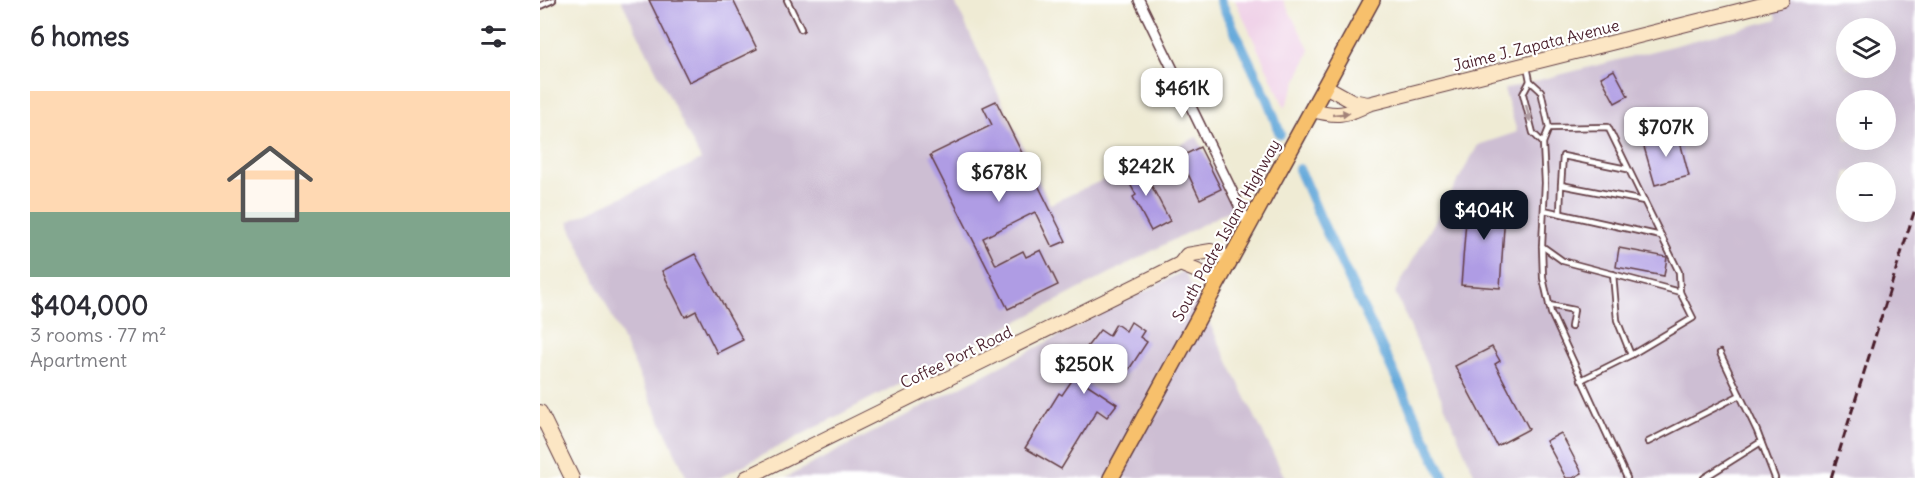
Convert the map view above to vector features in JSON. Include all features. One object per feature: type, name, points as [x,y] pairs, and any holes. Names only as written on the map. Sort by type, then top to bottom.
[{"type":"main road","name":"South Padre Island Highway","points":[[1111,478],[1372,0]]},
{"type":"street","points":[[1140,0],[1249,226]]},
{"type":"street","name":"Jaime J. Zapata Avenue","points":[[1312,110],[1333,116],[1353,113],[1368,104],[1782,0]]},
{"type":"street","points":[[1325,86],[1352,101],[1368,104]]},
{"type":"street","name":"Coffee Port Road","points":[[746,478],[1180,264],[1187,255],[1210,251],[1230,259]]},
{"type":"street","points":[[1180,264],[1219,280]]},
{"type":"street","points":[[540,412],[572,478]]},
{"type":"lane","points":[[540,6],[554,0]]},
{"type":"lane","points":[[787,0],[801,29]]},
{"type":"lane","points":[[1527,64],[1530,81],[1541,91],[1549,128],[1543,143],[1542,246],[1549,305],[1581,380],[1628,478]]},
{"type":"lane","points":[[1530,81],[1523,94],[1533,133],[1543,143]]},
{"type":"lane","points":[[1549,128],[1608,127],[1679,272],[1680,292],[1693,318],[1631,355],[1581,380]]},
{"type":"lane","points":[[1560,213],[1563,156],[1627,169]]},
{"type":"lane","points":[[1561,185],[1644,201]]},
{"type":"lane","points":[[1544,210],[1661,236]]},
{"type":"lane","points":[[1542,246],[1563,261],[1680,292]]},
{"type":"lane","points":[[1613,274],[1617,320],[1631,355]]},
{"type":"lane","points":[[1549,305],[1574,310],[1571,327]]},
{"type":"lane","points":[[1720,353],[1761,442],[1774,478]]},
{"type":"lane","points":[[1648,442],[1740,395]]},
{"type":"lane","points":[[1704,478],[1761,442]]},
{"type":"shaded area","points":[[621,0],[954,0],[1050,204],[1197,137],[1234,208],[719,478],[687,478],[568,222],[701,160]]},
{"type":"shaded area","points":[[1235,0],[1283,0],[1310,50],[1285,108]]},
{"type":"shaded area","points":[[1770,0],[1915,0],[1915,478],[1476,478],[1395,292],[1478,145],[1517,132],[1504,89],[1778,19]]},
{"type":"shaded area","points":[[1184,271],[1285,478],[785,478]]},
{"type":"building","points":[[649,0],[733,0],[757,49],[689,82]]},
{"type":"building","points":[[1614,70],[1628,96],[1615,103],[1601,77]]},
{"type":"building","points":[[996,101],[1066,241],[1052,247],[1035,212],[983,238],[996,265],[1023,251],[1026,257],[1041,250],[1058,285],[1008,309],[930,155],[992,125],[983,107]]},
{"type":"building","points":[[1677,130],[1689,176],[1655,185],[1642,140]]},
{"type":"building","points":[[1200,147],[1221,189],[1200,199],[1180,157]]},
{"type":"building","points":[[1139,162],[1170,221],[1151,231],[1133,197],[1136,195],[1123,171]]},
{"type":"building","points":[[1468,194],[1506,197],[1500,288],[1461,285]]},
{"type":"building","points":[[1619,248],[1667,257],[1664,276],[1616,267]]},
{"type":"building","points":[[695,254],[743,340],[717,353],[696,311],[685,317],[662,271]]},
{"type":"building","points":[[1131,322],[1144,331],[1140,337],[1147,342],[1124,377],[1094,358],[1079,379],[1117,404],[1107,417],[1097,410],[1061,469],[1025,448],[1059,393],[1062,395],[1073,379],[1066,374],[1100,330],[1109,336],[1116,324],[1126,331]]},
{"type":"building","points":[[1492,347],[1500,361],[1495,364],[1529,429],[1497,446],[1455,366]]},
{"type":"building","points":[[1561,433],[1582,473],[1573,478],[1566,478],[1546,441]]},
{"type":"waterway","points":[[1220,0],[1268,101],[1280,134]]},
{"type":"waterway","points":[[1299,169],[1444,478]]},
{"type":"railway","points":[[1831,478],[1915,209]]}]
